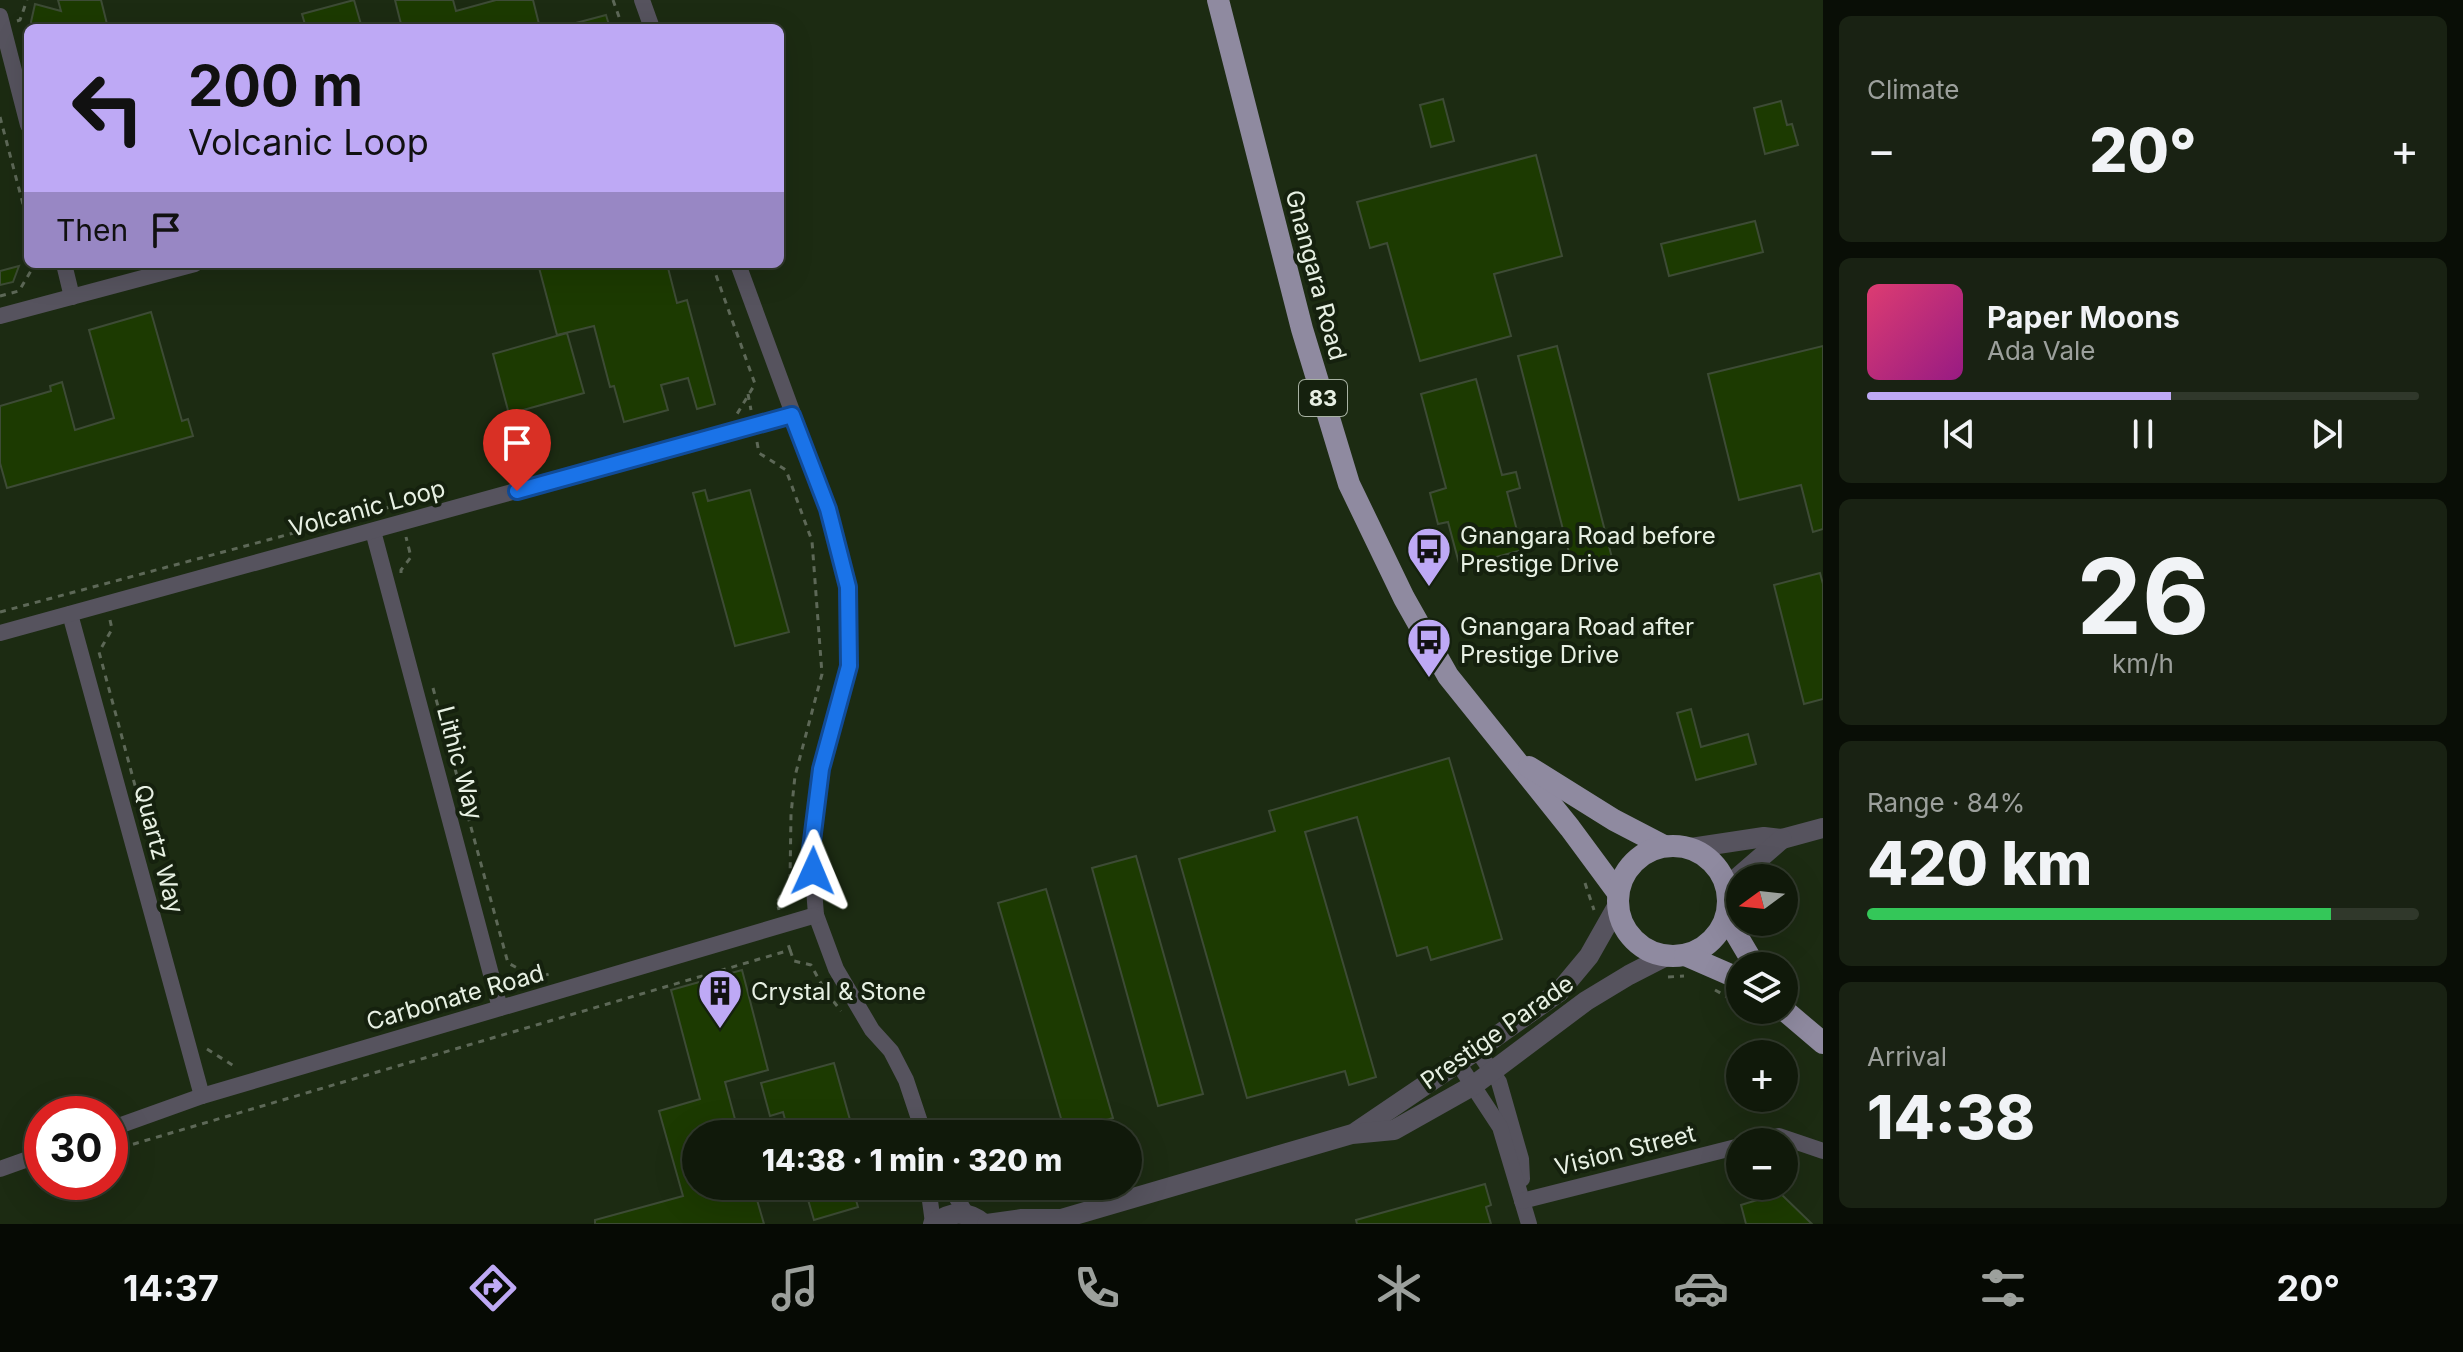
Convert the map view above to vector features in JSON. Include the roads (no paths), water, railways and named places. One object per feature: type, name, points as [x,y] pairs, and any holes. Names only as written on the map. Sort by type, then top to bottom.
[{"type":"main road","name":"Gnangara Road","points":[[1218,0],[1302,329],[1349,484],[1404,598],[1448,676],[1619,898],[1620,917],[1632,938],[1647,950],[1676,955],[1726,973]]},
{"type":"main road","name":"Gnangara Road","points":[[1514,758],[1614,820],[1664,846],[1691,848]]},
{"type":"main road","points":[[1619,898],[1626,871],[1643,854],[1664,846]]},
{"type":"main road","points":[[1691,848],[1718,869],[1726,884]]},
{"type":"main road","points":[[1676,955],[1703,947],[1717,934],[1726,912]]},
{"type":"main road","points":[[1798,1022],[1823,1043]]},
{"type":"street","points":[[642,0],[651,24]]},
{"type":"street","points":[[0,16],[24,109]]},
{"type":"street","points":[[65,268],[72,297]]},
{"type":"street","points":[[0,316],[180,268]]},
{"type":"street","points":[[740,268],[828,509],[848,587],[849,666],[821,769],[811,849],[816,915],[836,969],[872,1030],[891,1051],[906,1080],[919,1120]]},
{"type":"street","name":"Volcanic Loop","points":[[0,633],[792,415]]},
{"type":"street","name":"Lithic Way","points":[[373,531],[500,1008]]},
{"type":"street","name":"Quartz Way","points":[[70,614],[202,1096]]},
{"type":"street","points":[[1691,848],[1764,837],[1782,839],[1823,828]]},
{"type":"street","points":[[1753,864],[1782,839]]},
{"type":"street","name":"Prestige Parade","points":[[1352,1134],[1559,992],[1589,956],[1619,898]]},
{"type":"street","name":"Carbonate Road","points":[[128,1123],[202,1096],[816,915]]},
{"type":"street","name":"Prestige Parade","points":[[933,1223],[955,1213],[979,1221],[1022,1219],[1058,1222],[1352,1134],[1394,1130],[1474,1085],[1597,995],[1676,955]]},
{"type":"street","points":[[1529,1013],[1547,1018],[1564,1007],[1597,995]]},
{"type":"street","points":[[1477,1050],[1499,1082],[1521,1159],[1522,1201]]},
{"type":"street","points":[[1458,1063],[1500,1127],[1529,1224]]},
{"type":"street","points":[[1798,1142],[1823,1151]]},
{"type":"street","name":"Vision Street","points":[[1522,1201],[1726,1150]]},
{"type":"street","points":[[0,1169],[24,1160]]},
{"type":"street","points":[[930,1200],[933,1223]]},
{"type":"street","points":[[962,1200],[979,1221]]},
{"type":"place","name":"Gnangara Road before Prestige Drive","points":[[1429,588]]},
{"type":"place","name":"Gnangara Road after Prestige Drive","points":[[1429,679]]},
{"type":"place","name":"Crystal & Stone","points":[[720,1030]]}]
